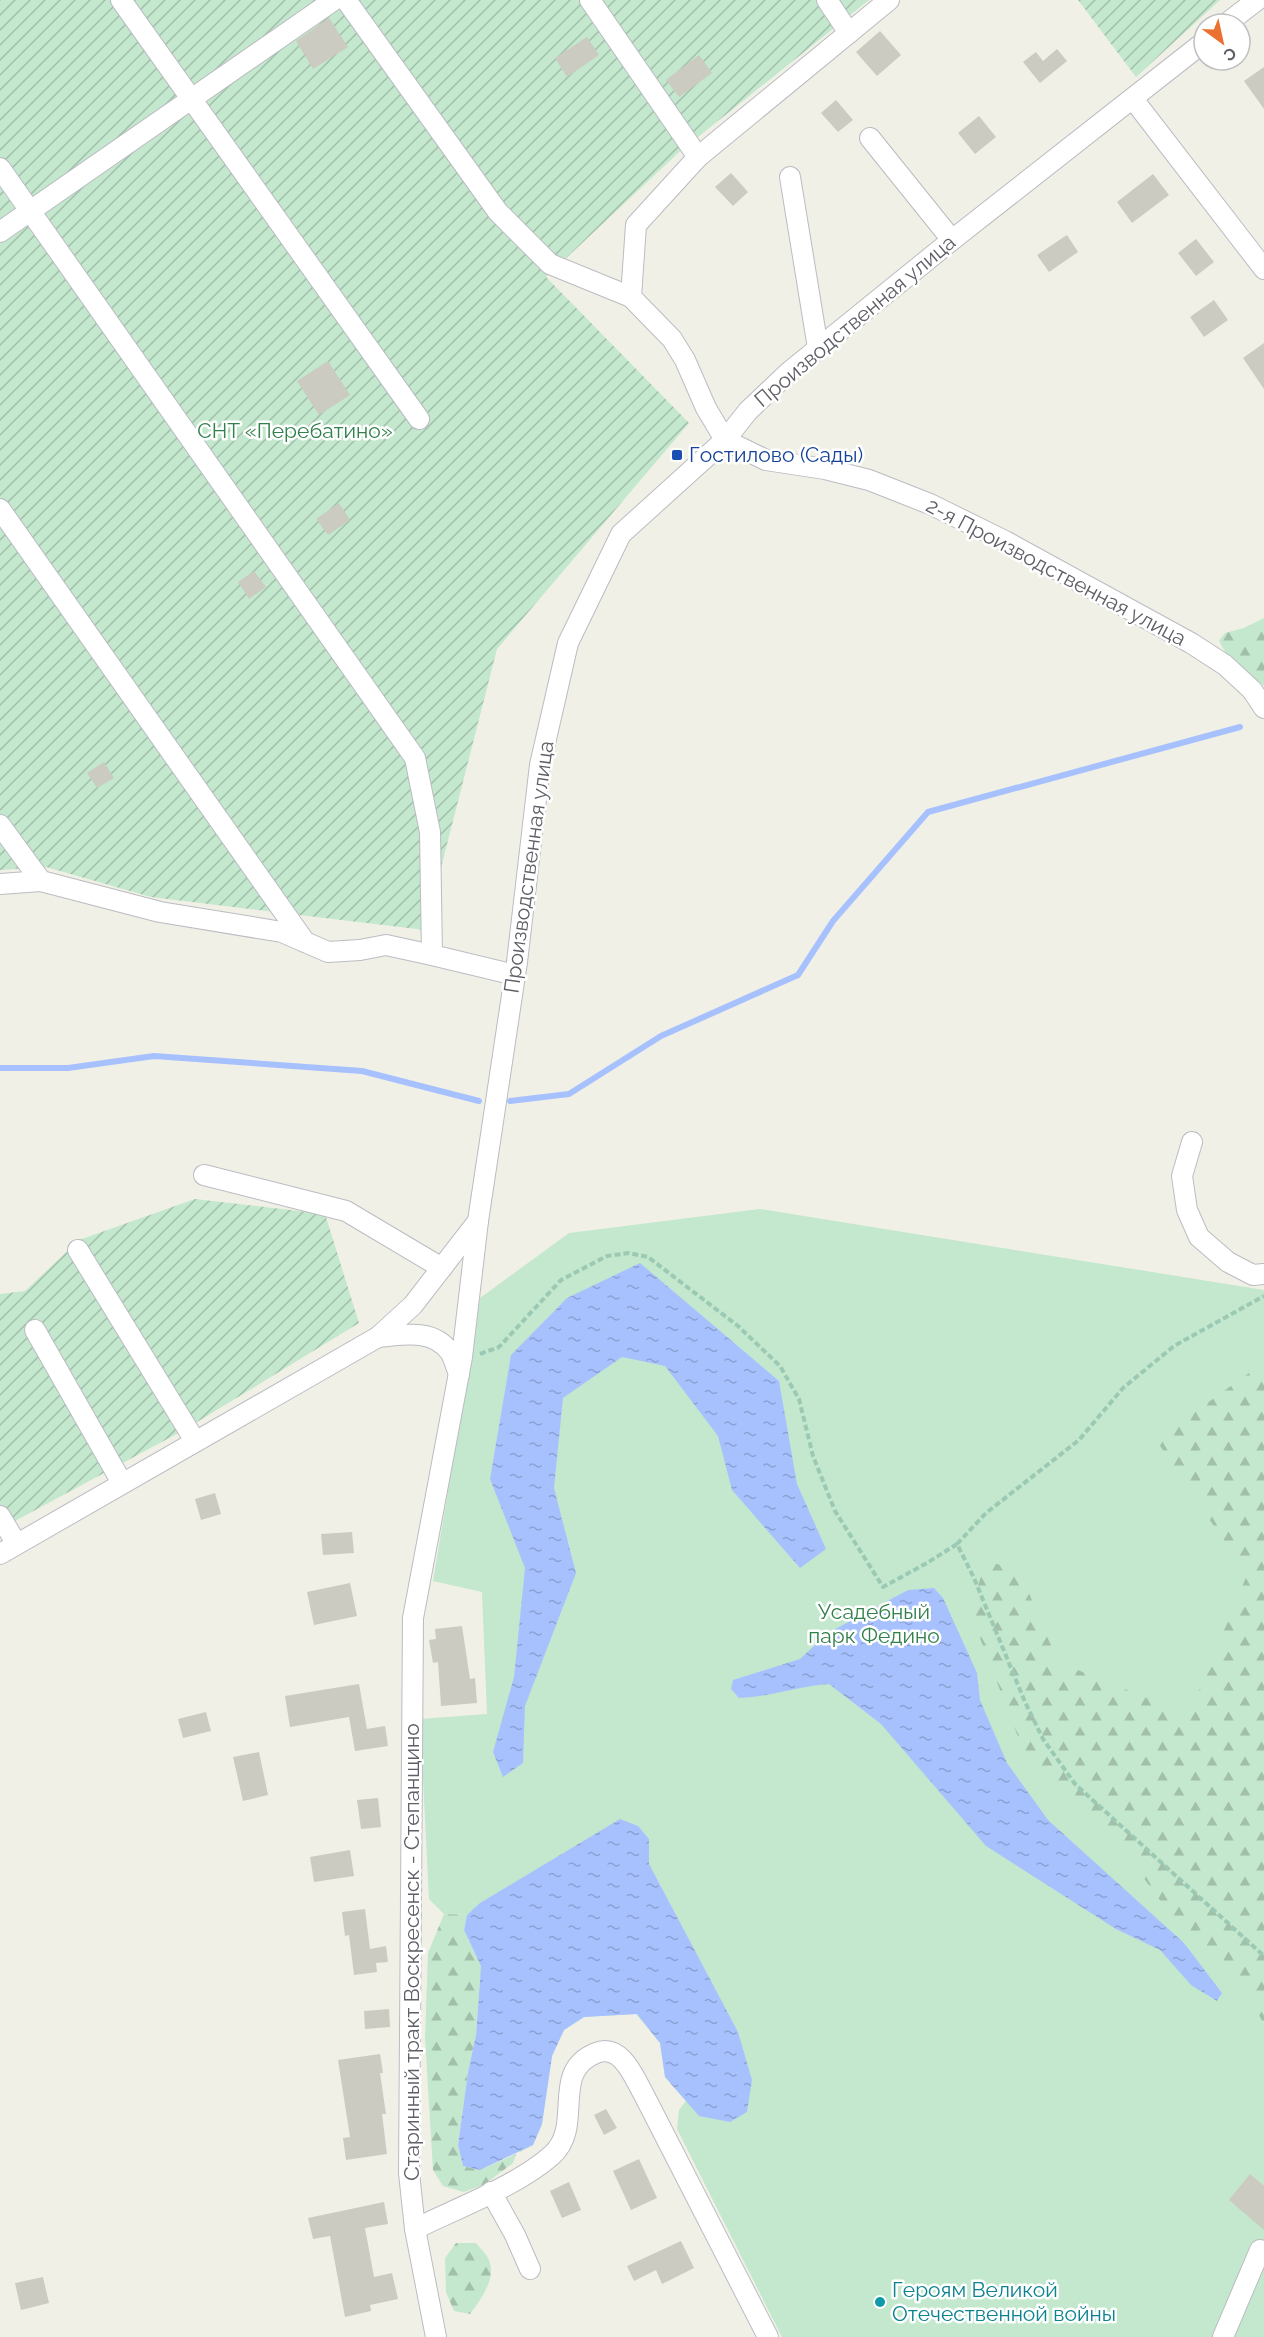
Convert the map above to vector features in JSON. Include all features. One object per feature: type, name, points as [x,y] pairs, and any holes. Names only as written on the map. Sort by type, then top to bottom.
[{"type":"street","points":[[121,0],[419,419]]},
{"type":"street","points":[[0,232],[334,0]]},
{"type":"street","points":[[346,0],[498,212],[550,264],[631,297],[672,339],[685,360],[706,408],[725,440]]},
{"type":"street","points":[[590,0],[698,157]]},
{"type":"street","points":[[827,0],[849,33]]},
{"type":"street","points":[[631,297],[636,225],[698,157],[889,0]]},
{"type":"street","points":[[1242,12],[1257,0]]},
{"type":"street","name":"Производственная улица","points":[[460,1365],[478,1221],[515,975],[540,765],[568,643],[621,534],[725,440],[748,411],[818,348],[1192,52]]},
{"type":"street","points":[[1133,99],[1264,269]]},
{"type":"street","points":[[870,138],[952,240]]},
{"type":"street","points":[[0,168],[415,758],[430,832],[432,955]]},
{"type":"street","points":[[790,177],[818,348]]},
{"type":"street","name":"2-я Производственная улица","points":[[725,440],[766,460],[869,480],[930,504],[973,525],[1083,583],[1225,665],[1245,684],[1264,708]]},
{"type":"street","points":[[0,509],[305,942]]},
{"type":"street","points":[[0,825],[41,881]]},
{"type":"street","points":[[0,884],[41,881],[160,912],[282,932],[328,952],[360,950],[386,945],[515,975]]},
{"type":"street","points":[[1192,1142],[1182,1176],[1187,1210],[1199,1237],[1228,1262],[1253,1275],[1264,1274]]},
{"type":"street","points":[[204,1175],[346,1211],[442,1268]]},
{"type":"street","points":[[0,1516],[8,1548],[378,1337],[413,1305],[478,1221]]},
{"type":"street","points":[[78,1250],[195,1441]]},
{"type":"street","points":[[35,1329],[122,1483]]},
{"type":"street","points":[[378,1337],[417,1334],[438,1340],[460,1365]]},
{"type":"street","name":"Старинный тракт Воскресенск - Степанщино","points":[[436,2337],[415,2229],[409,2173],[413,1618],[460,1365]]},
{"type":"street","points":[[415,2229],[521,2177],[553,2155],[563,2141],[573,2071],[582,2060],[599,2052],[610,2052],[624,2061],[643,2093],[768,2337]]},
{"type":"street","points":[[491,2192],[515,2235],[530,2269]]},
{"type":"street","points":[[1223,2337],[1260,2250]]},
{"type":"path","points":[[460,1365],[499,1347],[561,1280],[607,1256],[629,1253],[648,1257],[738,1326],[780,1366],[799,1399],[813,1456],[835,1511],[883,1587],[957,1544],[986,1513],[1079,1440],[1123,1388],[1174,1346],[1264,1296]]},
{"type":"path","points":[[957,1544],[974,1578],[1025,1702],[1039,1730],[1075,1784],[1264,1956]]},
{"type":"green space","name":"СНТ «Перебатино»","points":[[0,0],[869,0],[678,153],[546,277],[689,423],[497,649],[425,930],[151,897],[46,867],[0,870]]},
{"type":"green space","points":[[1078,0],[1220,0],[1207,12],[1192,12],[1192,26],[1136,77]]},
{"type":"green space","points":[[1264,618],[1264,686],[1228,657],[1219,641],[1225,633],[1244,628]]},
{"type":"green space","points":[[195,1199],[325,1214],[359,1323],[184,1430],[0,1529],[0,1294],[25,1291],[79,1240]]},
{"type":"green space","name":"Усадебный парк Федино","points":[[760,1209],[1264,1290],[1264,2337],[782,2337],[677,2129],[679,2110],[686,2101],[665,2077],[660,2043],[636,2014],[584,2017],[564,2030],[552,2056],[542,2124],[533,2145],[520,2152],[467,1915],[444,1914],[429,1899],[420,1719],[487,1714],[482,1592],[433,1581],[480,1298],[569,1233]]},
{"type":"green space","points":[[1264,1362],[1264,2025],[1251,1999],[1172,1917],[1114,1837],[1032,1773],[970,1612],[986,1560],[1020,1572],[1058,1662],[1189,1715],[1247,1575],[1156,1440]]},
{"type":"green space","points":[[444,1914],[467,1915],[464,1930],[481,1966],[476,2035],[468,2072],[458,2145],[463,2166],[480,2170],[516,2154],[513,2163],[485,2184],[464,2192],[443,2186],[433,2170],[425,2038],[428,1953]]},
{"type":"green space","points":[[456,2243],[476,2243],[491,2265],[487,2287],[470,2314],[454,2311],[446,2292],[445,2258]]},
{"type":"water","points":[[640,1263],[779,1381],[797,1484],[826,1549],[800,1568],[732,1490],[718,1436],[665,1366],[622,1357],[563,1398],[554,1488],[576,1573],[525,1706],[523,1763],[503,1777],[493,1752],[514,1677],[525,1568],[490,1479],[511,1355],[567,1298]]},
{"type":"water","points":[[934,1588],[943,1598],[977,1673],[980,1700],[1007,1763],[1048,1820],[1184,1943],[1222,1993],[1217,2001],[1191,1985],[1160,1950],[1116,1929],[986,1846],[881,1724],[829,1684],[739,1698],[731,1689],[733,1680],[800,1659],[828,1633],[908,1590]]},
{"type":"water","points":[[620,1819],[638,1826],[649,1839],[649,1864],[738,2032],[752,2080],[747,2112],[730,2122],[699,2116],[665,2077],[660,2043],[637,2014],[584,2017],[564,2030],[552,2056],[542,2124],[533,2145],[480,2170],[463,2166],[458,2145],[468,2072],[476,2035],[481,1966],[464,1930],[467,1915],[480,1903]]},
{"type":"building","points":[[329,18],[348,47],[313,69],[296,41]]},
{"type":"building","points":[[880,31],[901,55],[877,76],[856,52]]},
{"type":"building","points":[[587,37],[599,55],[567,77],[555,58]]},
{"type":"building","points":[[1057,49],[1067,61],[1040,83],[1023,62],[1036,52],[1043,61]]},
{"type":"building","points":[[699,55],[712,73],[679,97],[666,80]]},
{"type":"building","points":[[1264,67],[1264,109],[1244,81]]},
{"type":"building","points":[[836,100],[853,120],[838,132],[821,113]]},
{"type":"building","points":[[979,116],[996,137],[975,154],[958,133]]},
{"type":"building","points":[[731,173],[748,192],[733,206],[715,187]]},
{"type":"building","points":[[1153,174],[1169,195],[1132,223],[1117,202]]},
{"type":"building","points":[[1067,235],[1078,252],[1049,272],[1037,255]]},
{"type":"building","points":[[1196,239],[1214,262],[1196,276],[1178,253]]},
{"type":"building","points":[[1214,300],[1228,320],[1204,337],[1190,317]]},
{"type":"building","points":[[1264,343],[1264,389],[1243,358]]},
{"type":"building","points":[[328,361],[350,395],[319,415],[297,381]]},
{"type":"building","points":[[339,503],[350,520],[328,535],[316,519]]},
{"type":"building","points":[[254,571],[266,587],[249,599],[238,582]]},
{"type":"building","points":[[104,762],[114,778],[97,788],[87,773]]},
{"type":"building","points":[[215,1493],[221,1514],[201,1520],[195,1499]]},
{"type":"building","points":[[352,1532],[354,1553],[323,1555],[321,1534]]},
{"type":"building","points":[[350,1583],[357,1616],[314,1625],[307,1592]]},
{"type":"building","points":[[462,1626],[470,1679],[475,1678],[477,1703],[441,1706],[438,1662],[433,1663],[429,1640],[436,1639],[435,1629]]},
{"type":"building","points":[[359,1684],[367,1729],[385,1726],[388,1746],[355,1751],[349,1717],[290,1727],[285,1696]]},
{"type":"building","points":[[206,1712],[211,1731],[183,1738],[178,1719]]},
{"type":"building","points":[[259,1752],[268,1795],[243,1801],[233,1757]]},
{"type":"building","points":[[378,1798],[381,1827],[361,1829],[357,1800]]},
{"type":"building","points":[[350,1850],[354,1876],[314,1882],[310,1857]]},
{"type":"building","points":[[365,1909],[370,1949],[386,1946],[388,1962],[376,1963],[377,1972],[354,1975],[349,1935],[345,1936],[342,1912]]},
{"type":"building","points":[[389,2009],[390,2027],[365,2029],[364,2011]]},
{"type":"building","points":[[380,2054],[383,2073],[380,2073],[386,2114],[382,2114],[387,2154],[346,2160],[343,2138],[350,2137],[338,2060]]},
{"type":"building","points":[[606,2109],[617,2128],[604,2135],[594,2115]]},
{"type":"building","points":[[639,2159],[657,2198],[631,2210],[613,2171]]},
{"type":"building","points":[[1250,2174],[1264,2186],[1264,2230],[1229,2200]]},
{"type":"building","points":[[569,2182],[581,2210],[562,2218],[550,2191]]},
{"type":"building","points":[[384,2202],[388,2224],[365,2228],[374,2277],[392,2273],[398,2299],[370,2305],[371,2311],[345,2317],[330,2236],[313,2239],[308,2218]]},
{"type":"building","points":[[681,2241],[694,2268],[662,2284],[656,2270],[634,2281],[627,2266]]},
{"type":"building","points":[[43,2277],[49,2303],[21,2310],[15,2283]]},
{"type":"waterway","points":[[510,1101],[569,1094],[661,1036],[798,975],[833,921],[928,812],[1240,727]]},
{"type":"waterway","points":[[0,1068],[68,1068],[154,1056],[362,1071],[479,1101]]},
{"type":"place","name":"Гостилово (Сады)","points":[[677,455]]},
{"type":"place","name":"Героям Великой Отечественной войны","points":[[880,2302]]}]
